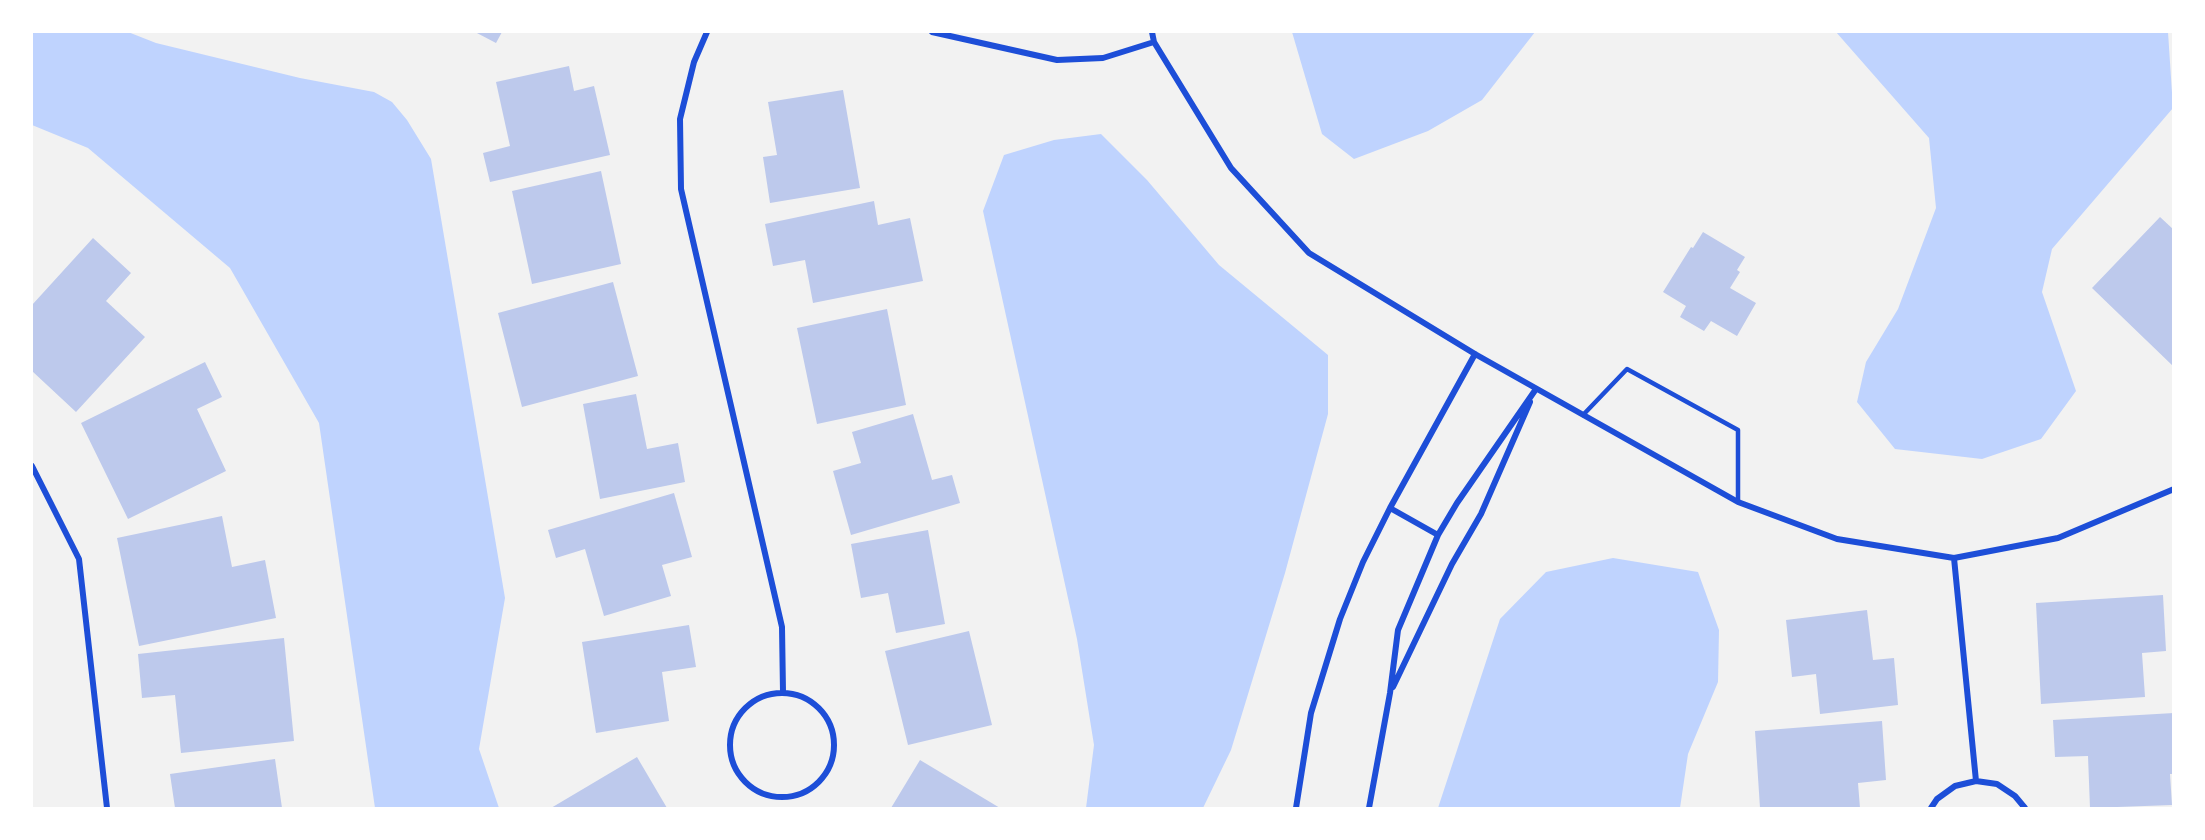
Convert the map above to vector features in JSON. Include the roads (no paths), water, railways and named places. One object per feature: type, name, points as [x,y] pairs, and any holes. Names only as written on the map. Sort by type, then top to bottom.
[{"type":"street","points":[[707,32],[694,62],[680,119],[681,189],[782,627],[783,692]]},
{"type":"street","points":[[932,32],[1057,60],[1103,58],[1154,42]]},
{"type":"street","points":[[1152,32],[1154,42],[1231,168],[1309,253],[1475,354],[1738,502],[1837,539],[1954,558],[2058,538],[2174,489]]},
{"type":"street","points":[[1296,808],[1311,713],[1337,630],[1363,562],[1390,508],[1475,354]]},
{"type":"street","points":[[1369,808],[1390,693],[1398,630],[1438,535],[1457,503],[1536,389]]},
{"type":"street","points":[[1390,693],[1452,564],[1481,514],[1536,389]]},
{"type":"street","points":[[32,466],[79,559],[107,808]]},
{"type":"street","points":[[1390,508],[1438,535]]},
{"type":"street","points":[[1954,558],[1976,781]]},
{"type":"street","points":[[783,692],[800,695],[814,703],[825,714],[832,729],[835,746],[824,776],[812,788],[797,795],[781,797],[764,794],[750,787],[739,775],[732,760],[729,743],[740,713],[752,701],[767,694],[783,692]]},
{"type":"street","points":[[1931,808],[1937,799],[1955,786],[1976,781],[1997,784],[2016,796],[2025,808]]},
{"type":"lane","points":[[1583,415],[1627,369],[1738,430],[1738,502]]},
{"type":"water","points":[[32,32],[128,32],[156,43],[300,78],[374,92],[392,102],[407,120],[431,159],[505,598],[479,749],[499,808],[375,808],[319,423],[230,268],[88,148],[32,125]]},
{"type":"water","points":[[1292,32],[1535,32],[1482,100],[1428,131],[1354,159],[1322,134]]},
{"type":"water","points":[[1836,32],[2168,32],[2173,108],[2052,249],[2042,292],[2076,391],[2041,439],[1982,459],[1895,449],[1857,402],[1866,362],[1898,309],[1936,208],[1929,138]]},
{"type":"water","points":[[1101,134],[1147,180],[1219,265],[1328,355],[1328,414],[1285,573],[1231,750],[1203,808],[1086,808],[1094,745],[1077,639],[983,211],[1004,155],[1054,140]]},
{"type":"water","points":[[1613,558],[1698,572],[1719,630],[1718,682],[1688,754],[1680,808],[1438,808],[1500,619],[1546,572]]}]
